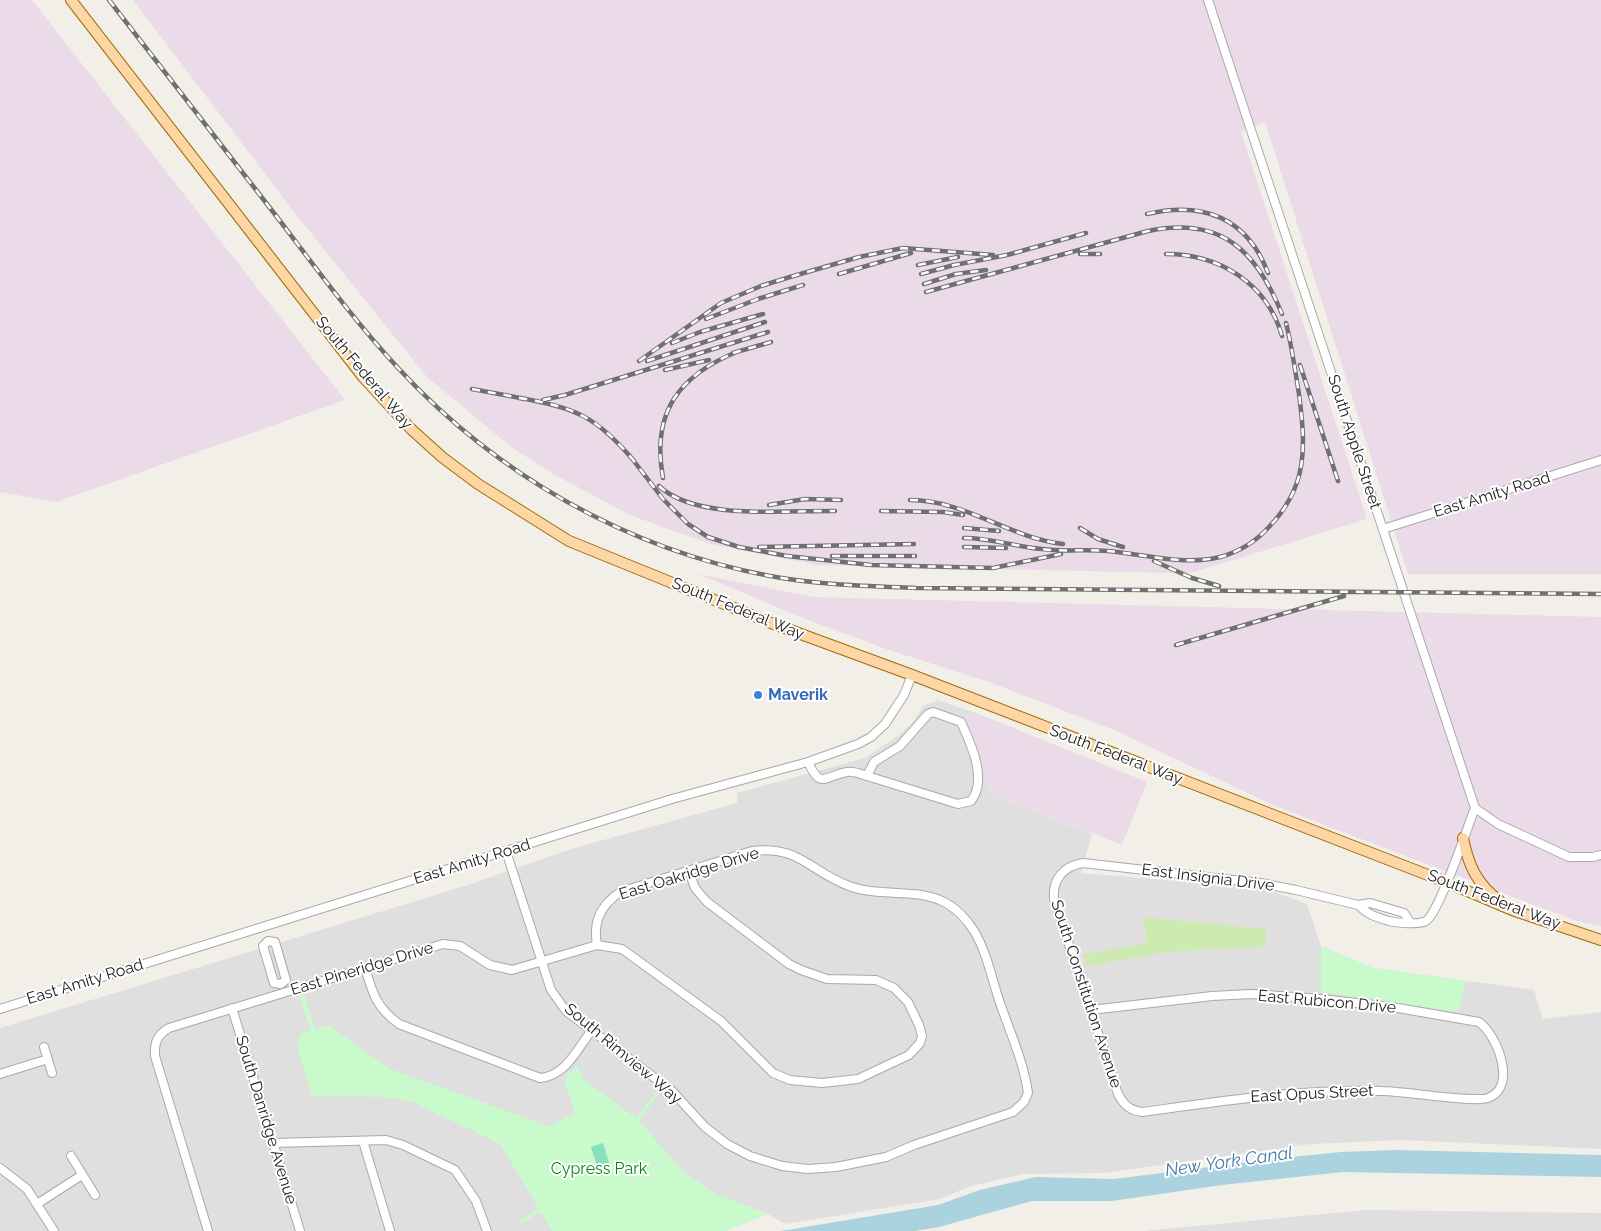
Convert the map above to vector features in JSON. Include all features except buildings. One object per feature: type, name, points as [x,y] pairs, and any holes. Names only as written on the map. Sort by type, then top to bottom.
[{"type":"main road","name":"South Federal Way","points":[[71,0],[363,377],[411,429],[442,457],[478,484],[569,541],[771,623],[912,675],[1446,882],[1512,910],[1601,940]]},
{"type":"main road","points":[[1463,838],[1467,859],[1478,879],[1490,894],[1512,910]]},
{"type":"street","name":"South Apple Street","points":[[1208,0],[1466,774],[1475,808]]},
{"type":"street","name":"East Amity Road","points":[[1383,529],[1601,460]]},
{"type":"street","name":"East Amity Road","points":[[0,1009],[672,799],[808,762],[871,737],[885,724],[904,695],[912,675]]},
{"type":"street","points":[[808,762],[814,775],[821,779],[828,780],[845,772],[853,772],[958,804],[971,801],[975,796],[980,780],[961,722],[933,712],[928,714],[900,746],[874,762],[867,776]]},
{"type":"street","points":[[1446,882],[1475,808],[1498,824],[1569,857],[1601,855]]},
{"type":"street","name":"East Oakridge Drive","points":[[597,945],[596,925],[600,913],[608,901],[620,892],[752,851],[778,850],[798,856],[832,878],[852,888],[873,892],[930,897],[955,909],[969,923],[980,942],[1027,1084],[1028,1093],[1024,1102]]},
{"type":"street","name":"South Rimview Way","points":[[506,852],[551,990],[566,1011],[672,1091],[704,1127],[727,1144],[750,1156],[782,1166],[808,1169],[836,1167],[886,1158],[914,1145],[1013,1112],[1024,1102]]},
{"type":"street","name":"East Insignia Drive","points":[[1059,875],[1073,865],[1083,863],[1260,883],[1358,905],[1370,903],[1404,913],[1410,922]]},
{"type":"street","name":"East Pineridge Drive","points":[[208,1231],[155,1056],[157,1038],[169,1028],[232,1008],[282,988],[365,968],[443,944],[460,946],[500,969],[512,970],[597,945],[610,946],[632,954],[720,1020],[773,1073],[790,1080],[822,1083],[864,1077],[909,1055],[920,1043],[922,1036],[919,1025],[908,1002],[894,988],[876,980],[827,979],[789,964],[707,902],[695,888],[689,871]]},
{"type":"street","name":"South Constitution Avenue","points":[[1059,875],[1053,891],[1054,899],[1118,1094],[1122,1102],[1130,1109]]},
{"type":"street","name":"East Insignia Drive","points":[[1358,905],[1367,914],[1400,924],[1410,922],[1420,924],[1428,920],[1446,882]]},
{"type":"street","points":[[264,927],[268,941]]},
{"type":"street","points":[[268,941],[275,942],[278,952],[286,980],[282,988],[274,984],[263,946],[268,941]]},
{"type":"street","points":[[365,968],[375,1000],[381,1009],[399,1024],[540,1078],[552,1077],[560,1071],[592,1030]]},
{"type":"street","name":"East Rubicon Drive","points":[[1091,1010],[1212,996],[1251,994],[1272,997],[1322,998],[1398,1008],[1478,1022],[1487,1028],[1493,1036],[1504,1073],[1503,1083],[1493,1096]]},
{"type":"street","name":"South Danridge Avenue","points":[[232,1008],[300,1231]]},
{"type":"street","points":[[44,1047],[52,1073]]},
{"type":"street","points":[[0,1074],[48,1059]]},
{"type":"street","name":"East Opus Street","points":[[1130,1109],[1143,1112],[1293,1093],[1382,1090],[1476,1099],[1493,1096]]},
{"type":"street","points":[[363,1141],[390,1231]]},
{"type":"street","points":[[273,1143],[395,1141],[455,1170],[476,1201],[487,1231]]},
{"type":"street","points":[[71,1156],[95,1195]]},
{"type":"street","points":[[0,1168],[20,1183],[37,1204],[54,1231]]},
{"type":"street","points":[[37,1204],[82,1175]]},
{"type":"shaded area","points":[[0,0],[32,0],[345,400],[56,502],[0,492]]},
{"type":"shaded area","points":[[133,0],[1601,0],[1601,574],[1408,574],[1265,122],[1241,132],[1367,519],[1194,572],[1170,573],[817,565],[707,543],[630,515],[555,475],[511,447],[427,377],[294,212]]},
{"type":"shaded area","points":[[698,574],[813,597],[1601,617],[1601,926],[1576,921],[1275,806],[1114,730],[989,682],[886,649],[808,620]]},
{"type":"shaded area","points":[[938,700],[976,713],[965,716],[991,794],[1092,834],[1081,873],[1263,888],[1307,904],[1321,946],[1373,968],[1534,990],[1543,1019],[1601,1012],[1601,1149],[1402,1140],[1311,1144],[1104,1173],[1024,1174],[971,1186],[940,1199],[785,1224],[768,1214],[725,1231],[0,1231],[0,1028],[468,885],[571,849],[737,803],[737,793],[865,758],[899,735],[913,722],[923,706]]},
{"type":"shaded area","points":[[976,713],[1147,782],[1122,845],[991,794],[965,716]]},
{"type":"shaded area","points":[[1366,1210],[1601,1213],[1601,1231],[1143,1231]]},
{"type":"green space","points":[[1143,917],[1266,929],[1266,946],[1169,952],[1087,966],[1083,955],[1147,943]]},
{"type":"green space","points":[[1321,946],[1373,968],[1466,981],[1458,1012],[1321,992]]},
{"type":"green space","name":"Cypress Park","points":[[304,995],[315,1029],[328,1025],[390,1069],[549,1126],[575,1113],[564,1080],[577,1065],[584,1080],[636,1118],[659,1088],[661,1090],[639,1121],[685,1173],[716,1194],[768,1214],[725,1231],[552,1231],[542,1214],[538,1213],[519,1226],[517,1224],[538,1208],[500,1144],[411,1101],[385,1097],[312,1096],[297,1047],[300,1034],[311,1030],[299,996]]},
{"type":"green space","points":[[603,1143],[611,1169],[599,1173],[591,1147]]},
{"type":"water","points":[[1396,1150],[1601,1155],[1601,1177],[1343,1172],[1222,1185],[1112,1201],[1032,1201],[939,1227],[915,1231],[781,1231],[938,1205],[980,1190],[1036,1177],[1114,1179],[1281,1158],[1341,1152]]},
{"type":"railway","points":[[109,0],[351,314],[399,369],[437,407],[478,442],[522,474],[568,502],[616,527],[665,547],[717,564],[770,576],[861,586],[1601,594]]},
{"type":"railway","points":[[1147,214],[1186,210],[1204,212],[1220,218],[1235,226],[1248,238],[1259,254],[1268,273]]},
{"type":"railway","points":[[926,292],[1148,231],[1174,228],[1196,229],[1216,234],[1233,243],[1247,256],[1272,291],[1282,314]]},
{"type":"railway","points":[[921,274],[954,265],[1007,255],[1086,233]]},
{"type":"railway","points":[[639,361],[721,303],[761,286],[790,277],[859,257],[903,248],[993,255]]},
{"type":"railway","points":[[839,274],[911,253]]},
{"type":"railway","points":[[1080,254],[1100,254]]},
{"type":"railway","points":[[1166,254],[1186,255],[1204,259],[1238,275],[1253,287],[1265,301],[1275,317],[1282,336]]},
{"type":"railway","points":[[918,265],[958,257]]},
{"type":"railway","points":[[924,284],[956,274],[986,270]]},
{"type":"railway","points":[[706,319],[758,299],[803,285]]},
{"type":"railway","points":[[672,343],[700,332],[763,314]]},
{"type":"railway","points":[[647,361],[765,322]]},
{"type":"railway","points":[[964,538],[984,539],[1050,550],[1107,551],[1178,560],[1220,557],[1240,549],[1258,538],[1281,513],[1291,497],[1301,466],[1303,432],[1299,394],[1286,323]]},
{"type":"railway","points":[[543,400],[565,395],[768,332]]},
{"type":"railway","points":[[733,353],[771,342]]},
{"type":"railway","points":[[663,478],[660,455],[661,434],[666,415],[674,399],[685,384],[700,372],[739,351]]},
{"type":"railway","points":[[665,370],[709,360]]},
{"type":"railway","points":[[1300,365],[1338,481]]},
{"type":"railway","points":[[472,389],[526,399]]},
{"type":"railway","points":[[519,398],[555,405],[584,416],[608,434],[634,461]]},
{"type":"railway","points":[[630,456],[663,499],[688,524],[708,537],[739,547],[787,556],[871,565],[993,568],[1061,554]]},
{"type":"railway","points":[[659,486],[675,497],[695,505],[718,509],[768,512],[835,511]]},
{"type":"railway","points":[[769,505],[805,499],[841,500]]},
{"type":"railway","points":[[910,500],[949,506],[1023,534],[1063,544]]},
{"type":"railway","points":[[881,511],[943,512],[963,515]]},
{"type":"railway","points":[[964,528],[999,531]]},
{"type":"railway","points":[[1080,528],[1098,539],[1123,547]]},
{"type":"railway","points":[[759,547],[914,544]]},
{"type":"railway","points":[[964,547],[1006,548]]},
{"type":"railway","points":[[832,556],[915,556]]},
{"type":"railway","points":[[1154,561],[1192,578],[1219,586]]},
{"type":"railway","points":[[1176,645],[1344,596]]},
{"type":"place","name":"Maverik","points":[[758,695]]},
{"type":"water label","name":"New York Canal","points":[[1229,1162]]}]
